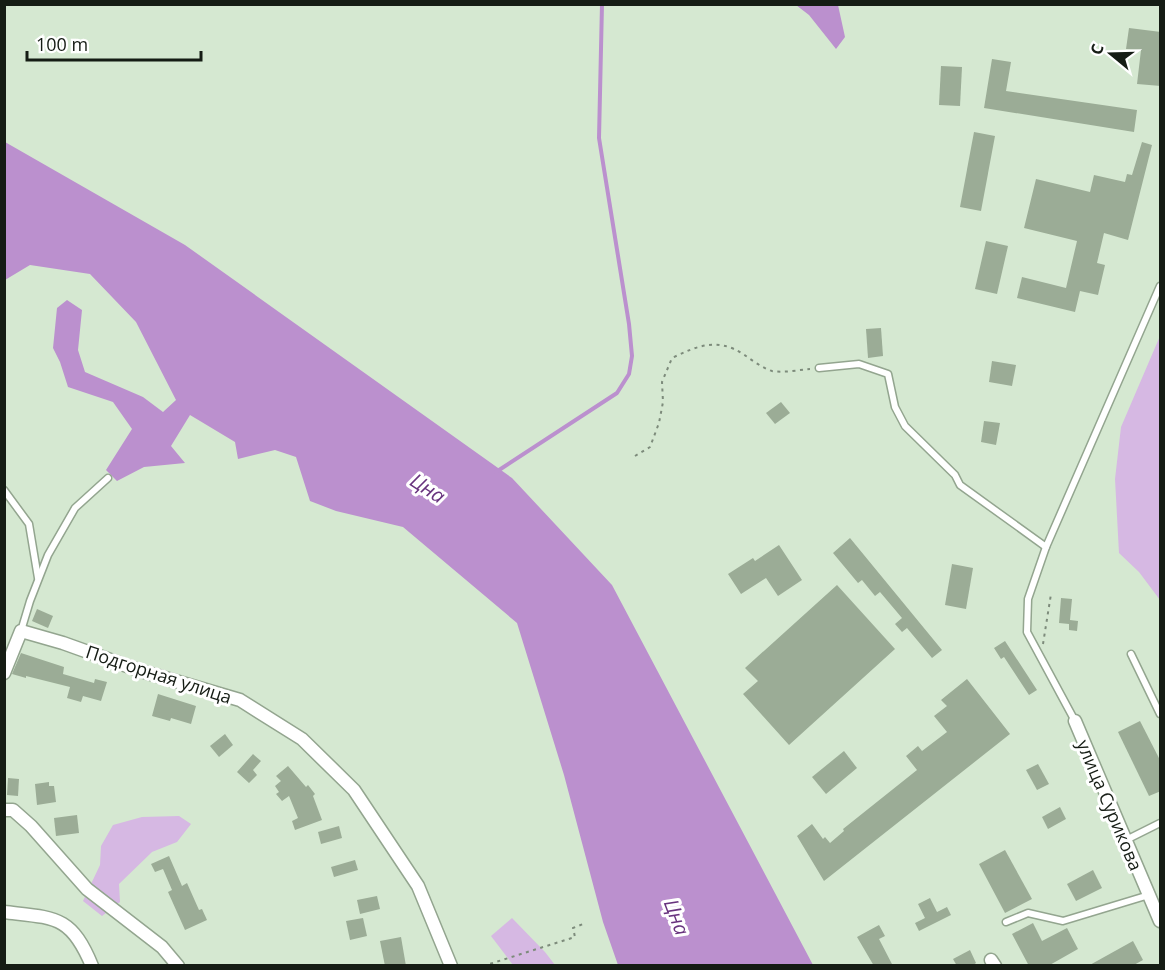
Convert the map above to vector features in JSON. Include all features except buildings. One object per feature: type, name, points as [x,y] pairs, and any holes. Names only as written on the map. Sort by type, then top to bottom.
[{"type":"street","points":[[4,673],[21,631]]},
{"type":"street","name":"Подгорная улица","points":[[21,631],[63,643],[141,671],[240,700],[302,739],[354,790],[418,886],[451,966]]},
{"type":"street","name":"улица Сурикова","points":[[1074,722],[1161,921]]},
{"type":"street","points":[[4,810],[13,810],[31,826],[87,889],[162,947],[178,966]]},
{"type":"street","points":[[4,912],[58,920],[75,932],[92,966]]},
{"type":"lane","points":[[1074,722],[1027,632],[1028,599],[1046,547],[1161,286]]},
{"type":"lane","points":[[819,368],[859,364],[888,374],[895,407],[905,426],[955,475],[960,485],[1046,547]]},
{"type":"lane","points":[[21,631],[48,555],[75,508],[108,478]]},
{"type":"lane","points":[[4,490],[28,524],[39,579]]},
{"type":"lane","points":[[1131,654],[1161,714]]},
{"type":"lane","points":[[1125,840],[1161,823]]},
{"type":"lane","points":[[1006,922],[1028,913],[1063,921],[1149,895]]},
{"type":"path","points":[[635,456],[650,447],[663,402],[662,382],[672,358],[697,347],[716,344],[732,347],[758,365],[772,371],[819,368]]},
{"type":"path","points":[[1041,658],[1052,594]]},
{"type":"path","points":[[483,966],[575,937],[573,928],[583,924]]},
{"type":"shaded area","points":[[1160,336],[1160,600],[1139,572],[1119,553],[1115,479],[1121,427]]},
{"type":"shaded area","points":[[179,816],[191,824],[177,842],[152,852],[119,884],[120,902],[102,916],[83,901],[100,865],[101,846],[113,825],[142,817]]},
{"type":"shaded area","points":[[512,918],[555,965],[513,965],[491,936]]},
{"type":"water","points":[[796,5],[838,5],[845,37],[836,49],[809,15]]},
{"type":"water","name":"Цна","points":[[5,142],[185,245],[512,478],[612,585],[813,965],[618,965],[603,922],[564,775],[517,623],[403,527],[336,511],[310,501],[296,457],[275,450],[238,459],[235,442],[190,415],[171,446],[185,463],[144,467],[117,481],[106,470],[132,429],[113,402],[68,387],[53,348],[57,308],[67,300],[82,310],[78,350],[85,372],[143,397],[163,412],[176,400],[136,322],[90,274],[30,265],[5,280]]},
{"type":"waterway","points":[[496,472],[617,393],[629,374],[632,356],[629,324],[599,138],[602,4]]}]
